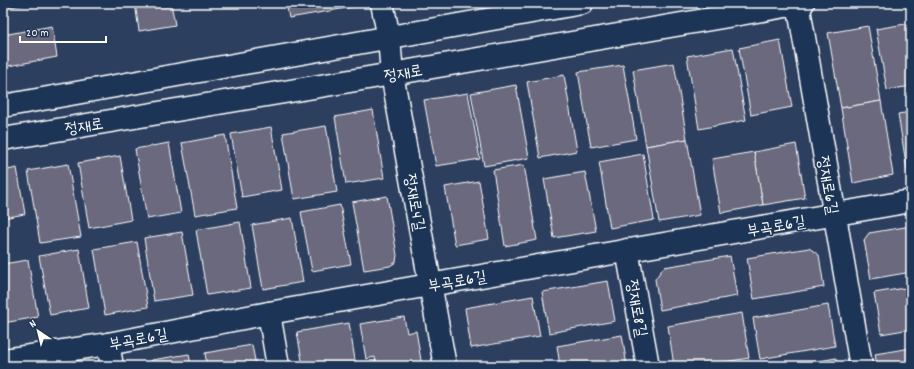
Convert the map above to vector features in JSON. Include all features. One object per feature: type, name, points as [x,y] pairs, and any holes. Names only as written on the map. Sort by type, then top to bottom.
[{"type":"street","name":"정재로4길","points":[[382,3],[392,74],[445,366]]},
{"type":"street","name":"정재로","points":[[3,106],[582,3]]},
{"type":"street","name":"정재로","points":[[3,139],[392,74],[800,3]]},
{"type":"street","name":"정재로6길","points":[[800,3],[834,215],[861,366]]},
{"type":"street","name":"부곡로6길","points":[[3,360],[108,344],[431,284],[911,201]]},
{"type":"street","name":"정재로8길","points":[[627,250],[648,366]]},
{"type":"street","points":[[269,313],[278,366]]},
{"type":"street","points":[[108,344],[112,366]]},
{"type":"building","points":[[3,3],[34,3],[3,8]]},
{"type":"building","points":[[135,3],[171,3],[175,25],[139,31]]},
{"type":"building","points":[[286,3],[357,3],[358,6],[289,18]]},
{"type":"building","points":[[911,23],[911,86],[887,90],[876,29]]},
{"type":"building","points":[[52,26],[57,57],[3,67],[3,35]]},
{"type":"building","points":[[868,26],[881,101],[841,108],[828,33]]},
{"type":"building","points":[[780,40],[792,107],[751,115],[739,48]]},
{"type":"building","points":[[733,48],[746,120],[699,129],[687,56]]},
{"type":"building","points":[[674,63],[687,139],[646,146],[633,70]]},
{"type":"building","points":[[623,65],[636,139],[591,147],[578,72]]},
{"type":"building","points":[[564,75],[577,151],[540,158],[527,82]]},
{"type":"building","points":[[516,85],[529,158],[484,166],[471,93]]},
{"type":"building","points":[[468,93],[480,159],[436,166],[424,100]]},
{"type":"building","points":[[881,101],[893,175],[853,183],[841,108]]},
{"type":"building","points":[[373,110],[384,178],[346,184],[335,117]]},
{"type":"building","points":[[911,112],[911,182],[909,182],[898,114]]},
{"type":"building","points":[[326,126],[337,192],[294,199],[283,133]]},
{"type":"building","points":[[271,127],[282,190],[242,197],[231,134]]},
{"type":"building","points":[[225,135],[237,208],[195,215],[182,143]]},
{"type":"building","points":[[687,139],[700,215],[659,222],[646,146]]},
{"type":"building","points":[[169,143],[181,213],[147,219],[135,149]]},
{"type":"building","points":[[796,144],[805,198],[763,205],[754,152]]},
{"type":"building","points":[[754,152],[763,205],[721,213],[712,159]]},
{"type":"building","points":[[643,154],[654,220],[610,228],[599,162]]},
{"type":"building","points":[[120,156],[131,220],[89,228],[78,163]]},
{"type":"building","points":[[68,164],[81,237],[40,243],[28,171]]},
{"type":"building","points":[[524,165],[537,240],[505,246],[493,170]]},
{"type":"building","points":[[17,168],[25,214],[3,218],[3,171]]},
{"type":"building","points":[[585,172],[596,231],[554,238],[544,179]]},
{"type":"building","points":[[479,181],[489,239],[455,245],[445,187]]},
{"type":"building","points":[[387,196],[397,255],[396,262],[390,266],[364,270],[352,202]]},
{"type":"building","points":[[340,205],[351,264],[312,271],[301,212]]},
{"type":"building","points":[[292,218],[303,282],[263,289],[252,225]]},
{"type":"building","points":[[240,222],[251,288],[207,295],[196,230]]},
{"type":"building","points":[[911,226],[911,272],[871,279],[864,240],[869,233]]},
{"type":"building","points":[[182,232],[193,295],[154,301],[144,238]]},
{"type":"building","points":[[137,242],[148,307],[105,315],[94,249]]},
{"type":"building","points":[[809,248],[819,255],[824,287],[754,299],[747,258]]},
{"type":"building","points":[[79,249],[89,308],[50,315],[39,256]]},
{"type":"building","points":[[730,256],[737,296],[660,310],[655,279],[664,267]]},
{"type":"building","points":[[28,260],[38,317],[3,323],[3,264]]},
{"type":"building","points":[[608,281],[615,321],[549,333],[542,292]]},
{"type":"building","points":[[911,287],[911,329],[881,334],[874,293]]},
{"type":"building","points":[[533,296],[540,336],[471,348],[465,308]]},
{"type":"building","points":[[828,305],[835,346],[760,359],[753,318]]},
{"type":"building","points":[[742,313],[749,358],[701,366],[674,366],[668,326]]},
{"type":"building","points":[[404,317],[407,333],[416,331],[422,366],[376,366],[375,357],[366,359],[360,324]]},
{"type":"building","points":[[349,323],[356,366],[303,366],[297,332]]},
{"type":"building","points":[[622,335],[627,366],[560,366],[557,346]]},
{"type":"building","points":[[252,345],[256,366],[207,366],[205,353]]},
{"type":"building","points":[[911,348],[911,366],[877,366],[875,354]]},
{"type":"building","points":[[189,354],[191,366],[147,366],[152,360]]},
{"type":"building","points":[[836,358],[837,366],[792,366]]}]
